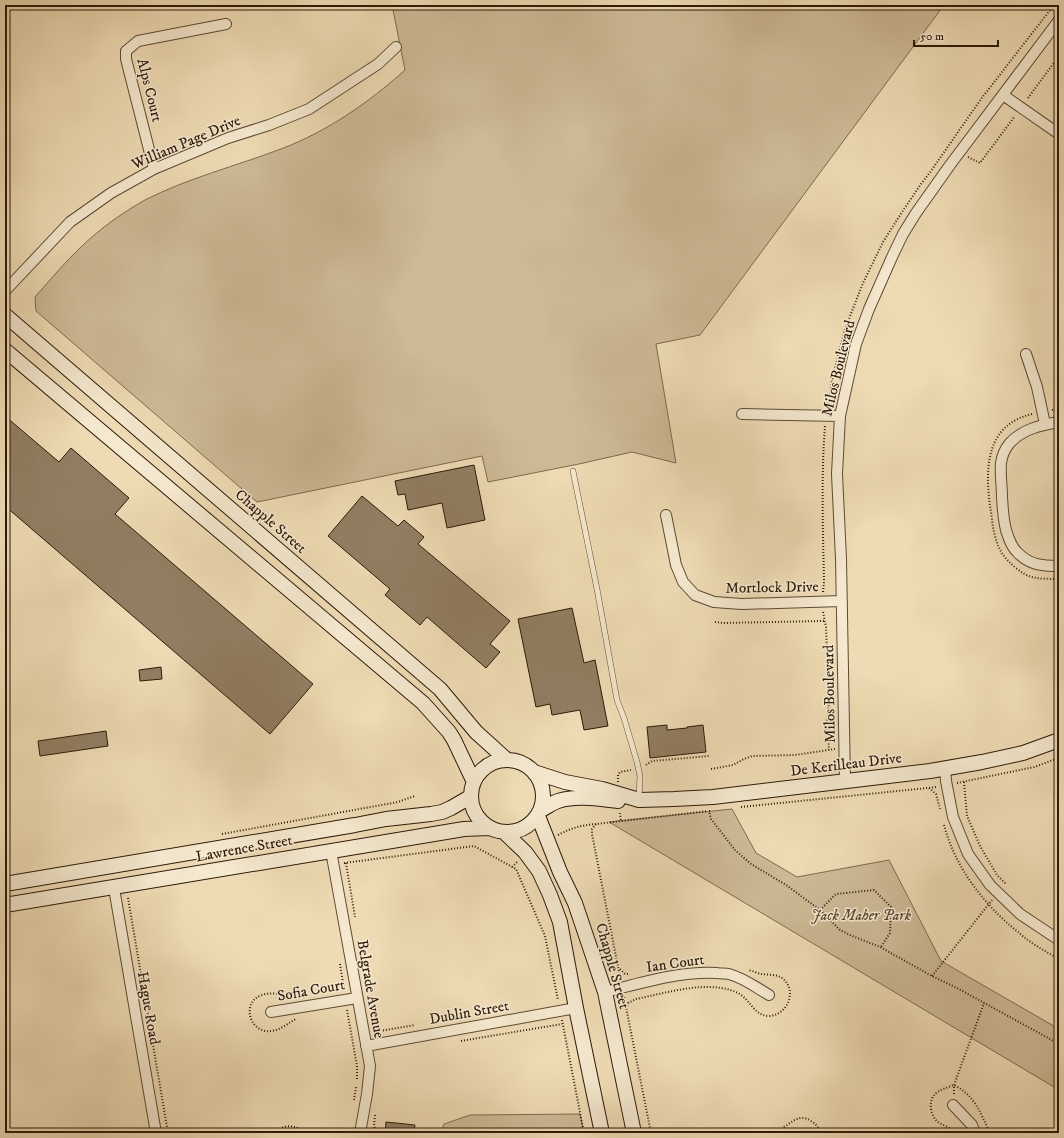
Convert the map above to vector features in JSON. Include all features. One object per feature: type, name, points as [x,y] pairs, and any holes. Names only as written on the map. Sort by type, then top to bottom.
[{"type":"street","name":"Milos Boulevard","points":[[845,782],[842,600],[837,474],[840,416],[856,344],[886,270],[903,234],[916,213],[932,188],[1059,20]]},
{"type":"street","name":"Alps Court","points":[[154,169],[126,59],[126,51],[138,41],[226,24]]},
{"type":"street","name":"William Page Drive","points":[[5,291],[70,222],[110,193],[154,169],[228,138],[269,125],[309,109],[378,64],[396,47]]},
{"type":"street","points":[[1003,95],[1059,134]]},
{"type":"street","name":"Chapple Street","points":[[5,315],[440,689],[476,732],[507,760]]},
{"type":"street","points":[[5,350],[423,703],[449,732],[459,749],[472,780]]},
{"type":"street","points":[[1026,354],[1037,387],[1045,424]]},
{"type":"street","points":[[742,414],[840,416]]},
{"type":"street","points":[[1059,422],[1045,424],[1021,433],[1009,444],[1003,454],[1001,463],[1004,520],[1007,536],[1011,544],[1016,552],[1034,564],[1059,566]]},
{"type":"street","name":"Mortlock Drive","points":[[666,515],[676,565],[683,582],[695,595],[714,602],[742,604],[842,600]]},
{"type":"street","name":"De Kerilleau Drive","points":[[539,813],[556,802],[566,799],[576,798],[619,801],[636,799],[662,800],[845,782],[930,771],[1023,753],[1059,740]]},
{"type":"street","points":[[507,760],[517,761],[526,765],[534,772],[539,778],[543,793],[539,813],[532,823],[524,829],[505,833],[489,828],[475,815],[471,806],[470,788],[472,780],[485,767],[495,762],[507,760]]},
{"type":"street","points":[[945,768],[953,817],[968,854],[990,885],[1020,914],[1059,940]]},
{"type":"street","name":"De Kerilleau Drive","points":[[534,772],[565,782],[636,799]]},
{"type":"street","name":"Lawrence Street","points":[[5,884],[386,819],[431,814],[451,808],[470,797]]},
{"type":"street","name":"Chapple Street","points":[[539,813],[560,872],[575,903],[605,992],[634,1133]]},
{"type":"street","name":"Lawrence Street","points":[[5,905],[464,829],[489,828]]},
{"type":"street","points":[[326,830],[331,851]]},
{"type":"street","points":[[505,833],[533,862],[550,895],[560,922],[602,1133]]},
{"type":"street","name":"Belgrade Avenue","points":[[331,851],[370,1066],[360,1133]]},
{"type":"street","name":"Hague Road","points":[[114,888],[156,1133]]},
{"type":"street","name":"Ian Court","points":[[605,992],[679,975],[710,973],[728,974],[742,979],[769,995]]},
{"type":"street","name":"Sofia Court","points":[[271,1012],[357,998]]},
{"type":"street","name":"Dublin Street","points":[[366,1046],[576,1008]]},
{"type":"street","points":[[953,1105],[972,1125],[975,1133]]},
{"type":"lane","points":[[573,471],[597,589],[617,700],[624,718],[640,776],[636,799]]},
{"type":"path","points":[[828,750],[827,723],[829,703],[826,627],[822,601],[824,582],[822,495],[823,450],[826,416],[832,380],[846,329],[863,283],[883,242],[904,209],[981,99],[1054,5]]},
{"type":"path","points":[[948,147],[980,163],[1059,56]]},
{"type":"path","points":[[714,622],[824,621]]},
{"type":"path","points":[[711,769],[733,765],[752,756],[795,755],[845,749]]},
{"type":"path","points":[[741,808],[947,786],[1034,767],[1059,758]]},
{"type":"path","points":[[964,782],[967,816],[980,846],[997,875],[1007,886]]},
{"type":"path","points":[[651,1133],[592,829],[596,824],[717,810]]},
{"type":"path","points":[[709,811],[710,819],[735,850],[751,864],[786,885],[820,910],[840,930],[881,947],[1059,1044]]},
{"type":"path","points":[[333,865],[474,846],[516,869],[544,936],[584,1133]]},
{"type":"path","points":[[820,910],[836,894],[874,890],[891,907],[890,932],[881,947]]},
{"type":"path","points":[[932,976],[998,892]]},
{"type":"path","points":[[128,898],[168,1133]]},
{"type":"path","points":[[953,1105],[954,1085],[984,1003]]},
{"type":"path","points":[[455,1042],[562,1024]]},
{"type":"path","points":[[767,1133],[780,1129],[792,1121],[802,1118],[809,1119],[813,1122],[821,1133]]},
{"type":"path","points":[[275,1133],[283,1127],[293,1126],[307,1133]]},
{"type":"green space","points":[[392,5],[944,5],[700,335],[656,344],[676,463],[632,452],[488,482],[482,456],[257,502],[36,311],[35,297],[89,239],[136,205],[178,185],[298,142],[331,125],[377,94],[405,70]]},
{"type":"green space","name":"Jack Maher Park","points":[[732,809],[756,853],[797,877],[889,860],[941,961],[1059,1029],[1059,1090],[609,822]]},
{"type":"green space","points":[[580,1114],[584,1133],[440,1133],[444,1124],[470,1115]]},
{"type":"building","points":[[5,416],[59,462],[71,448],[129,498],[115,514],[313,684],[270,734],[5,506]]},
{"type":"building","points":[[474,465],[485,520],[447,528],[442,503],[408,510],[405,494],[398,495],[395,481]]},
{"type":"building","points":[[362,496],[398,526],[404,520],[424,537],[418,544],[510,621],[490,644],[500,652],[486,668],[427,617],[420,625],[385,595],[390,589],[328,536]]},
{"type":"building","points":[[572,608],[584,663],[595,660],[608,726],[584,730],[580,710],[552,715],[550,704],[536,707],[518,619]]},
{"type":"building","points":[[161,667],[162,679],[140,681],[139,670]]},
{"type":"building","points":[[667,725],[667,730],[703,725],[706,752],[650,758],[647,727]]},
{"type":"building","points":[[106,731],[108,746],[40,756],[38,741]]},
{"type":"building","points":[[386,1122],[415,1125],[414,1133],[385,1133]]}]
